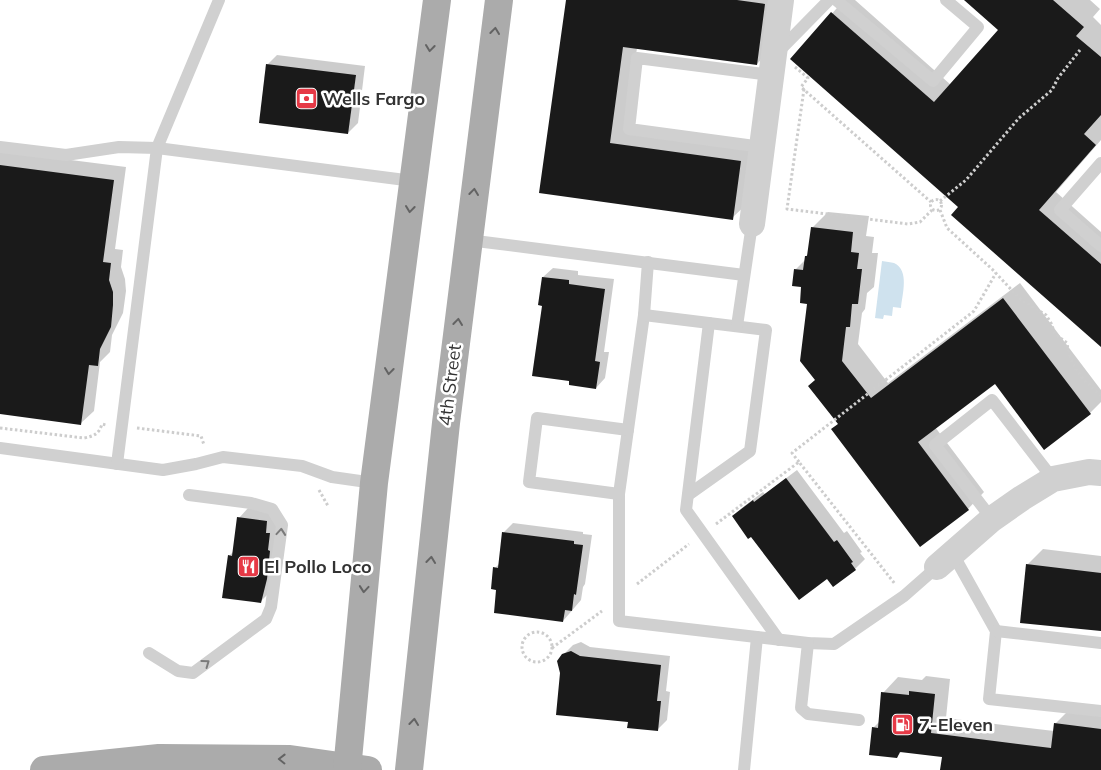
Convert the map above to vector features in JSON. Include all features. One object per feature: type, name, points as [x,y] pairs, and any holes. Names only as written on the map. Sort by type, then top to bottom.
[{"type":"main road","points":[[44,770],[159,758],[290,759],[354,769],[374,483],[437,0]]},
{"type":"main road","name":"4th Street","points":[[409,770],[446,423],[499,0]]},
{"type":"street","points":[[752,224],[781,0]]},
{"type":"street","points":[[945,561],[992,519],[1053,479],[1089,472],[1101,473]]},
{"type":"lane","points":[[117,464],[157,148],[219,0]]},
{"type":"lane","points":[[762,147],[628,129],[637,58],[773,66],[793,37],[829,0]]},
{"type":"lane","points":[[836,0],[933,81],[978,27],[946,0]]},
{"type":"lane","points":[[0,146],[66,155],[119,147],[157,148],[413,182]]},
{"type":"lane","points":[[1101,163],[1060,210],[1101,246]]},
{"type":"lane","points":[[737,326],[752,224]]},
{"type":"lane","points":[[468,240],[744,275]]},
{"type":"lane","points":[[648,262],[644,315],[619,494],[620,620],[778,640],[834,644],[904,596],[945,561],[996,631],[989,699],[1101,711]]},
{"type":"lane","points":[[644,315],[766,330],[750,451],[688,495]]},
{"type":"lane","points":[[709,323],[686,510],[778,640]]},
{"type":"lane","points":[[992,519],[935,445],[992,400],[1053,479]]},
{"type":"lane","points":[[619,494],[529,482],[534,446],[538,418],[628,430]]},
{"type":"lane","points":[[0,448],[163,470],[223,457],[302,466],[332,477],[374,483]]},
{"type":"lane","points":[[148,652],[178,671],[192,673],[266,619],[271,607],[282,525],[272,509],[251,503],[189,495]]},
{"type":"lane","points":[[996,631],[1101,643]]},
{"type":"lane","points":[[744,770],[757,637]]},
{"type":"lane","points":[[808,643],[801,708],[808,714],[859,720]]},
{"type":"path","points":[[793,37],[790,62],[808,78],[801,87],[932,202]]},
{"type":"path","points":[[932,202],[935,200],[940,201],[966,180],[1019,118],[1052,90],[1058,78],[1080,50]]},
{"type":"path","points":[[804,89],[787,209],[908,224],[920,222],[932,210],[940,210]]},
{"type":"path","points":[[940,201],[942,205],[940,210],[947,228],[996,273],[1020,299],[1046,316],[1055,334],[1068,344],[1069,357],[1078,372],[1088,386],[1101,395]]},
{"type":"path","points":[[932,202],[930,207],[932,210]]},
{"type":"path","points":[[904,596],[792,453],[974,311],[996,273]]},
{"type":"path","points":[[552,648],[550,639],[537,632],[528,635],[522,643],[526,658],[535,662],[544,660],[548,657],[552,648],[798,462]]},
{"type":"water","points":[[882,261],[899,266],[904,277],[901,308],[893,307],[892,316],[884,315],[883,319],[875,318]]},
{"type":"building","points":[[566,0],[737,0],[765,4],[757,65],[623,47],[610,143],[741,161],[733,220],[539,193]]},
{"type":"building","points":[[964,0],[1053,0],[1084,27],[1076,36],[1101,57],[1101,115],[1084,134],[1096,145],[1039,210],[1101,264],[1101,347],[951,215],[958,207],[790,59],[831,12],[934,102],[998,30]]},
{"type":"building","name":"Wells Fargo","points":[[266,64],[356,75],[348,134],[259,123]]},
{"type":"building","points":[[0,165],[114,180],[103,262],[111,263],[109,280],[113,292],[113,305],[111,327],[100,349],[98,366],[89,365],[81,425],[0,414]]},
{"type":"building","points":[[811,227],[853,232],[851,252],[859,253],[857,269],[862,269],[858,304],[852,304],[850,327],[846,327],[842,361],[871,398],[1003,298],[1091,414],[1044,450],[995,384],[918,442],[969,510],[920,547],[831,429],[838,424],[808,386],[815,380],[800,361],[807,304],[800,303],[801,287],[792,286],[794,269],[803,270]]},
{"type":"building","points":[[542,277],[569,280],[569,284],[605,289],[595,361],[600,362],[596,389],[569,385],[569,381],[532,376],[542,306],[538,305]]},
{"type":"building","points":[[786,478],[834,542],[837,540],[853,562],[851,563],[856,570],[833,587],[827,579],[799,600],[751,537],[748,539],[732,516]]},
{"type":"building","name":"El Pollo Loco","points":[[237,517],[267,521],[266,533],[270,533],[268,550],[270,551],[267,579],[261,603],[222,598],[228,555],[232,556]]},
{"type":"building","points":[[502,532],[574,541],[574,544],[583,545],[572,611],[565,610],[563,622],[494,613],[496,590],[491,589],[493,567],[498,568]]},
{"type":"building","points":[[1026,564],[1101,573],[1101,631],[1020,623]]},
{"type":"building","points":[[571,651],[580,656],[661,665],[657,701],[661,701],[658,731],[627,728],[628,722],[556,715],[560,673],[557,661],[562,654]]},
{"type":"building","points":[[909,691],[935,694],[931,733],[1051,748],[1054,723],[1101,729],[1101,770],[940,770],[942,757],[900,752],[897,758],[869,755],[872,727],[878,728],[881,692],[909,695]]},
{"type":"place","name":"Wells Fargo","points":[[307,99]]},
{"type":"place","name":"El Pollo Loco","points":[[248,567]]},
{"type":"place","name":"7-Eleven","points":[[903,725]]}]
